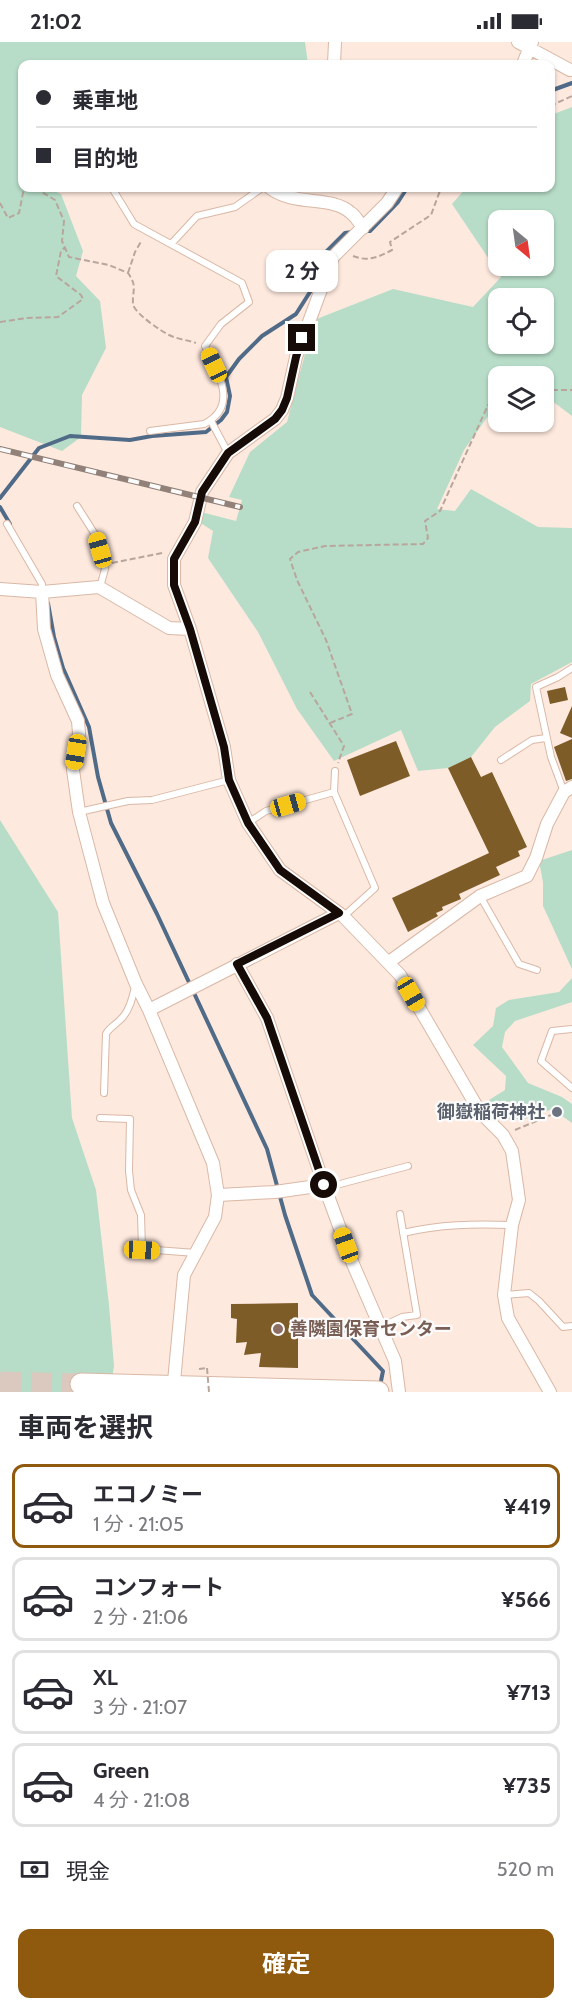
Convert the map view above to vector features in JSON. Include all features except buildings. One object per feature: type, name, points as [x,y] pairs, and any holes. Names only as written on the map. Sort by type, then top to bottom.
[{"type":"highway","points":[[81,1384],[174,1389],[378,1392]]},
{"type":"street","points":[[334,60],[335,42]]},
{"type":"street","points":[[518,42],[531,45],[554,60]]},
{"type":"street","points":[[525,60],[531,45]]},
{"type":"street","points":[[555,60],[570,70]]},
{"type":"street","points":[[275,192],[293,199],[336,204],[351,212],[363,228]]},
{"type":"street","points":[[394,192],[387,203],[333,257],[299,346],[282,410],[275,419],[228,453],[202,492],[195,522],[174,559],[174,585],[190,629],[224,747],[229,780],[248,823],[280,870],[341,915],[400,975],[480,1112],[503,1135],[512,1151],[519,1200],[512,1225],[504,1295],[508,1318],[550,1392]]},
{"type":"street","points":[[0,589],[42,592],[99,587],[170,628],[190,629]]},
{"type":"street","points":[[42,592],[44,628],[57,675],[78,721],[79,734],[73,770],[79,812],[103,903],[213,1163],[218,1195],[215,1217],[184,1275],[174,1389]]},
{"type":"street","points":[[389,962],[480,896],[527,876],[536,858],[547,824],[568,790]]},
{"type":"street","points":[[149,1010],[237,964],[341,915]]},
{"type":"street","points":[[237,964],[267,1018],[324,1187],[353,1264],[395,1361],[399,1392]]},
{"type":"street","points":[[218,1195],[324,1187]]},
{"type":"lane","points":[[114,192],[134,224],[242,283],[249,302],[221,324],[205,346],[223,385],[224,400],[219,412],[211,421],[193,428],[150,431]]},
{"type":"lane","points":[[172,243],[197,216],[235,207],[256,192]]},
{"type":"lane","points":[[211,421],[228,453]]},
{"type":"lane","points":[[77,506],[96,536],[104,565],[105,569],[99,587]]},
{"type":"lane","points":[[7,524],[42,584],[42,592]]},
{"type":"lane","points":[[568,790],[551,757],[536,687],[572,668]]},
{"type":"lane","points":[[501,760],[532,740],[546,738]]},
{"type":"lane","points":[[335,771],[334,792],[375,888],[341,915]]},
{"type":"lane","points":[[79,812],[128,801],[152,800],[229,780]]},
{"type":"lane","points":[[248,823],[266,811],[334,792]]},
{"type":"lane","points":[[480,896],[519,964],[537,970]]},
{"type":"lane","points":[[104,1093],[107,1030],[122,1019],[129,1008],[136,984]]},
{"type":"lane","points":[[572,1029],[552,1031],[541,1061],[572,1088]]},
{"type":"lane","points":[[100,1118],[130,1119],[129,1171],[131,1190],[141,1215],[142,1250],[196,1253]]},
{"type":"lane","points":[[324,1187],[408,1166]]},
{"type":"lane","points":[[381,1327],[402,1317],[417,1316],[400,1214]]},
{"type":"lane","points":[[403,1233],[434,1226],[459,1224],[512,1225]]},
{"type":"lane","points":[[504,1295],[529,1293],[563,1327],[572,1326]]},
{"type":"path","points":[[555,104],[572,96]]},
{"type":"path","points":[[0,203],[8,218],[19,213],[23,192]]},
{"type":"path","points":[[42,192],[55,200],[64,221],[62,241],[69,256],[109,265],[128,273],[135,285],[134,309],[170,335],[205,346]]},
{"type":"path","points":[[339,251],[359,259],[375,259],[392,250],[390,243],[431,215],[440,192]]},
{"type":"path","points":[[128,273],[135,252],[147,231]]},
{"type":"path","points":[[0,322],[58,317],[83,299],[56,276],[61,251],[65,247]]},
{"type":"path","points":[[554,390],[572,390]]},
{"type":"path","points":[[330,723],[352,714],[326,640],[297,580],[290,559],[298,552],[325,546],[423,544],[428,538],[425,521],[440,511],[488,405]]},
{"type":"path","points":[[104,565],[180,550]]},
{"type":"path","points":[[310,692],[344,746],[335,771]]},
{"type":"path","points":[[503,1135],[551,1115]]},
{"type":"path","points":[[207,1368],[208,1392]]},
{"type":"green space","points":[[0,42],[305,42],[307,60],[18,60],[18,192],[61,194],[83,251],[76,276],[100,301],[106,348],[82,395],[81,437],[62,451],[0,427]]},
{"type":"green space","points":[[572,107],[572,416],[554,402],[554,366],[488,366],[488,416],[464,450],[437,509],[455,511],[471,489],[538,527],[572,528],[572,662],[531,684],[530,701],[495,727],[471,757],[448,768],[418,771],[401,730],[334,761],[297,709],[258,632],[208,558],[213,531],[199,522],[201,512],[236,521],[242,500],[229,497],[250,452],[287,422],[314,320],[393,289],[473,307],[488,291],[488,354],[554,354],[554,288],[491,288],[500,276],[554,276],[554,210],[488,210],[488,258],[452,204],[462,192],[555,192],[555,113]]},
{"type":"green space","points":[[0,820],[58,912],[72,1118],[96,1190],[109,1305],[114,1366],[110,1392],[0,1392]]},
{"type":"green space","points":[[572,850],[572,969],[543,906],[543,882],[539,861]]},
{"type":"green space","points":[[572,978],[572,1002],[515,1021],[505,1032],[502,1047],[528,1083],[562,1097],[572,1104],[572,1123],[552,1109],[531,1118],[510,1120],[489,1100],[505,1090],[506,1076],[473,1045],[493,1026],[496,1008],[509,1000],[559,992]]},
{"type":"waterway","points":[[555,89],[572,83]]},
{"type":"waterway","points":[[365,231],[370,231],[404,192]]},
{"type":"waterway","points":[[0,498],[39,448],[70,436],[130,440],[206,432],[227,412],[230,396],[226,377],[239,359],[262,336],[296,314],[310,292],[324,254],[345,233],[352,232]]},
{"type":"waterway","points":[[0,507],[10,524]]},
{"type":"waterway","points":[[48,603],[63,668],[89,727],[98,777],[111,823],[157,914],[267,1149],[285,1215],[312,1295],[383,1371],[380,1386]]},
{"type":"tunnel","points":[[0,1382],[81,1384]]},
{"type":"railway","points":[[0,449],[240,507]]},
{"type":"place","name":"御嶽稲荷神社","points":[[557,1112]]},
{"type":"place","name":"善隣園保育センター","points":[[278,1329]]},
{"type":"route","points":[[302,338],[282,410],[275,419],[228,453],[202,492],[195,522],[174,559],[174,585],[190,629],[224,747],[229,780],[248,823],[280,870],[339,913],[237,964],[267,1018],[324,1185]]}]
